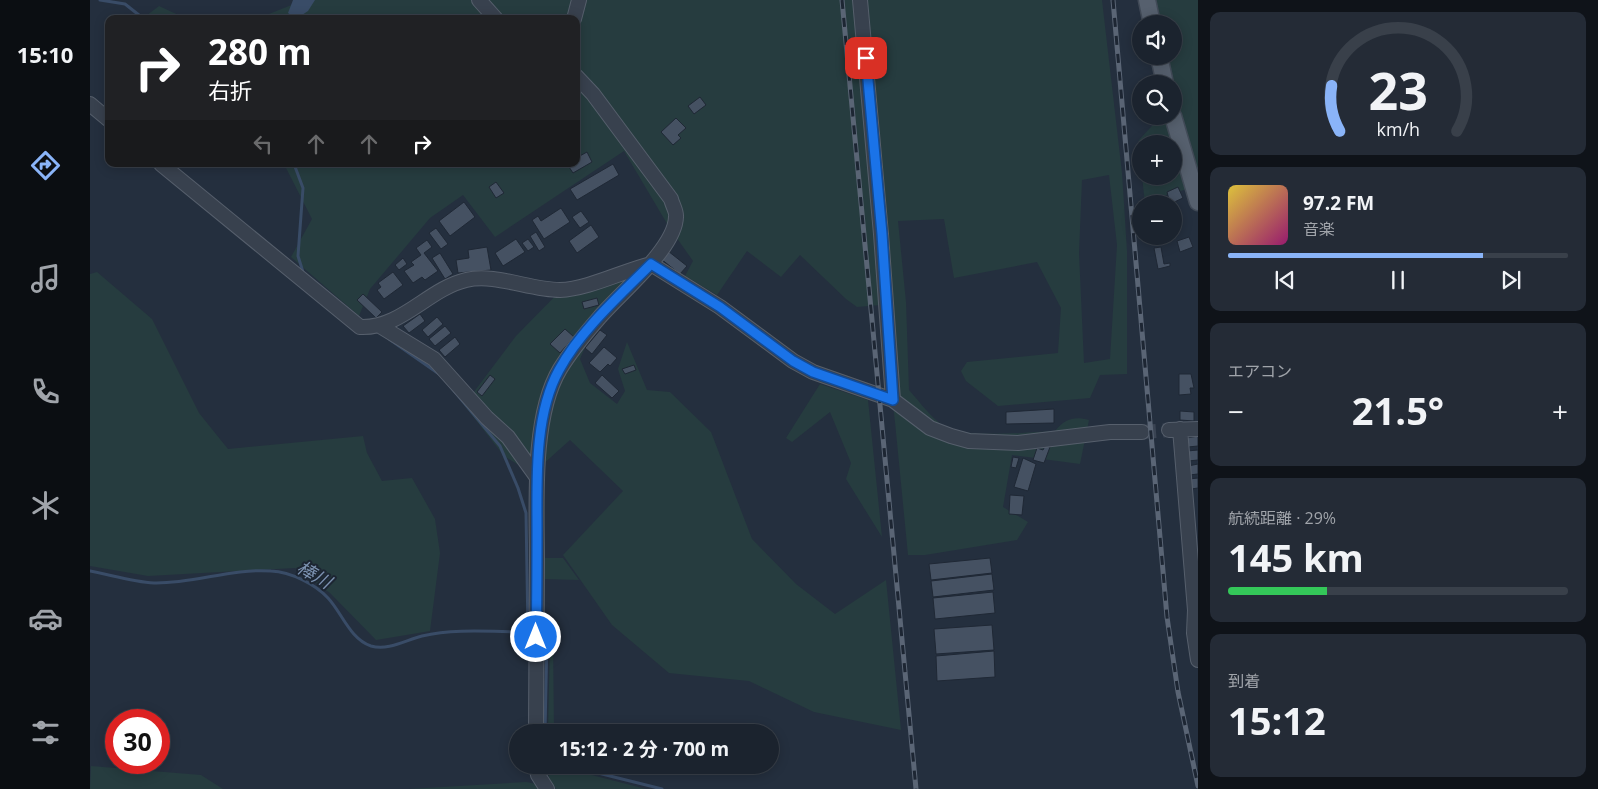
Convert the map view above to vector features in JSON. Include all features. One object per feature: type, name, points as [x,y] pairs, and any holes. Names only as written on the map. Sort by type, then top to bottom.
[{"type":"main road","points":[[1147,0],[1150,15]]},
{"type":"main road","points":[[1176,125],[1198,202]]},
{"type":"street","points":[[479,0],[492,15]]},
{"type":"street","points":[[575,15],[579,0]]},
{"type":"street","points":[[860,0],[882,234],[893,400]]},
{"type":"street","points":[[536,724],[536,476],[543,420],[549,394],[559,370],[599,317],[651,264],[670,235],[676,217],[671,199],[593,94],[580,80]]},
{"type":"street","points":[[90,104],[105,117]]},
{"type":"street","points":[[165,167],[360,327],[380,326],[391,322],[449,287],[466,280],[481,278],[542,290],[563,290],[651,264],[720,307],[793,361],[813,372],[893,400],[930,428],[951,436],[969,440],[1018,444],[1110,432],[1142,432]]},
{"type":"street","points":[[380,326],[434,359],[486,418],[508,437],[536,476]]},
{"type":"street","points":[[1198,429],[1174,430],[1196,609],[1194,633],[1198,660]]},
{"type":"street","points":[[538,774],[547,789]]},
{"type":"green space","points":[[304,0],[1102,0],[1122,173],[1127,251],[1127,374],[1100,375],[1090,398],[998,406],[966,381],[961,371],[967,362],[1058,353],[1061,308],[1037,262],[954,278],[944,219],[898,221],[906,302],[909,390],[930,414],[939,423],[953,430],[981,434],[1055,431],[1066,421],[1079,418],[1089,420],[1080,464],[1012,455],[1003,507],[1028,522],[1017,540],[925,555],[908,555],[881,305],[857,307],[846,299],[800,255],[781,277],[747,251],[717,295],[685,276],[693,261],[669,227],[624,151],[495,237],[463,195],[430,218],[370,289],[359,316],[291,257],[312,219],[286,167],[580,167],[580,15],[266,15]],"holes":[[[1109,175],[1117,245],[1110,359],[1084,363],[1079,253],[1082,180]]]},
{"type":"green space","points":[[1152,0],[1198,0],[1198,186],[1166,195],[1144,195],[1143,185],[1182,185],[1182,135],[1144,135],[1153,125],[1182,125],[1182,75],[1166,75],[1165,65],[1182,65],[1182,15],[1155,15]]},
{"type":"green space","points":[[159,6],[178,15],[147,15]]},
{"type":"green space","points":[[647,260],[603,305],[580,359],[590,383],[617,404],[625,391],[618,369],[627,342],[647,390],[670,392],[711,432],[752,539],[796,584],[835,614],[886,580],[901,730],[814,712],[749,681],[669,673],[612,625],[563,555],[623,491],[570,440],[541,466],[525,469],[504,456],[464,405],[516,336],[566,285]]},
{"type":"green space","points":[[97,272],[152,319],[199,413],[228,449],[363,436],[367,453],[382,481],[412,478],[435,519],[440,553],[430,631],[376,640],[330,593],[295,568],[148,576],[90,566],[90,274]]},
{"type":"green space","points":[[820,384],[868,400],[882,537],[846,479],[851,463],[830,412],[792,442],[786,438]]},
{"type":"green space","points":[[544,558],[563,558],[579,580],[545,579]]},
{"type":"green space","points":[[550,637],[553,637],[554,724],[548,724]]},
{"type":"green space","points":[[91,766],[105,767],[105,774],[170,774],[170,772],[201,775],[223,789],[90,789]]},
{"type":"green space","points":[[549,774],[588,774],[646,789],[556,789],[549,779]]},
{"type":"green space","points":[[526,782],[541,785],[543,789],[409,789]]},
{"type":"water","points":[[293,0],[315,0],[308,11],[302,15],[291,15],[288,13]]},
{"type":"building","points":[[700,97],[706,105],[694,114],[688,106]]},
{"type":"building","points":[[676,118],[686,128],[678,135],[681,138],[673,145],[661,132]]},
{"type":"building","points":[[587,152],[592,162],[573,173],[569,167],[580,167],[580,156]]},
{"type":"building","points":[[613,164],[619,175],[577,200],[570,189]]},
{"type":"building","points":[[496,182],[504,193],[496,198],[489,187]]},
{"type":"building","points":[[1178,187],[1182,195],[1168,195],[1167,192]]},
{"type":"building","points":[[464,202],[475,217],[450,236],[439,221]]},
{"type":"building","points":[[561,208],[570,222],[544,239],[532,220],[538,216],[541,221]]},
{"type":"building","points":[[581,211],[589,222],[580,228],[572,217]]},
{"type":"building","points":[[591,225],[599,237],[577,253],[569,241]]},
{"type":"building","points":[[436,228],[448,244],[441,249],[429,233]]},
{"type":"building","points":[[536,232],[545,247],[539,251],[530,236]]},
{"type":"building","points":[[1189,237],[1193,247],[1180,252],[1178,245],[1182,245],[1182,239]]},
{"type":"building","points":[[516,239],[525,252],[503,266],[495,253]]},
{"type":"building","points":[[528,239],[534,247],[528,251],[522,243]]},
{"type":"building","points":[[427,240],[432,247],[424,253],[438,271],[425,280],[422,277],[413,283],[404,271],[414,265],[411,262],[421,255],[416,248]]},
{"type":"building","points":[[487,247],[491,270],[458,273],[456,260],[469,258],[468,250]]},
{"type":"building","points":[[1161,247],[1164,264],[1170,263],[1170,266],[1158,269],[1154,248]]},
{"type":"building","points":[[668,251],[687,266],[680,274],[661,259]]},
{"type":"building","points":[[440,253],[453,274],[445,279],[432,258]]},
{"type":"building","points":[[403,258],[407,264],[399,270],[395,265]]},
{"type":"building","points":[[393,272],[403,285],[384,299],[377,290],[381,287],[378,283]]},
{"type":"building","points":[[363,294],[382,312],[376,318],[357,300]]},
{"type":"building","points":[[597,298],[599,305],[584,309],[582,302]]},
{"type":"building","points":[[420,314],[425,321],[409,333],[403,326]]},
{"type":"building","points":[[437,317],[443,324],[428,337],[422,330]]},
{"type":"building","points":[[445,326],[451,333],[435,346],[429,339]]},
{"type":"building","points":[[565,329],[574,337],[560,353],[550,344]]},
{"type":"building","points":[[600,330],[607,335],[592,354],[585,348]]},
{"type":"building","points":[[455,337],[460,344],[445,357],[439,350]]},
{"type":"building","points":[[604,347],[617,358],[610,366],[608,364],[600,372],[589,363]]},
{"type":"building","points":[[634,365],[636,370],[625,374],[622,369]]},
{"type":"building","points":[[1179,374],[1191,374],[1194,388],[1190,388],[1191,394],[1179,395]]},
{"type":"building","points":[[490,375],[495,379],[482,396],[477,392]]},
{"type":"building","points":[[602,375],[619,391],[612,398],[595,383]]},
{"type":"building","points":[[1054,409],[1054,423],[1006,424],[1006,412]]},
{"type":"building","points":[[1180,411],[1194,412],[1194,421],[1180,420]]},
{"type":"building","points":[[1198,436],[1198,446],[1188,447],[1187,438]]},
{"type":"building","points":[[1045,446],[1050,447],[1044,463],[1033,460],[1037,448],[1043,450]]},
{"type":"building","points":[[1198,450],[1198,460],[1188,461],[1187,451]]},
{"type":"building","points":[[1013,457],[1019,458],[1016,468],[1011,467]]},
{"type":"building","points":[[1023,458],[1036,464],[1028,491],[1014,487]]},
{"type":"building","points":[[1198,464],[1198,474],[1189,475],[1188,466]]},
{"type":"building","points":[[1198,478],[1198,488],[1191,489],[1189,479]]},
{"type":"building","points":[[1010,495],[1024,496],[1022,515],[1009,514]]},
{"type":"building","points":[[990,558],[992,573],[931,580],[929,564]]},
{"type":"building","points":[[992,574],[994,590],[933,597],[931,581]]},
{"type":"building","points":[[993,592],[995,613],[935,619],[933,598]]},
{"type":"building","points":[[992,625],[994,650],[936,654],[934,629]]},
{"type":"building","points":[[994,651],[995,677],[937,681],[936,656]]},
{"type":"waterway","points":[[100,0],[125,4],[139,15]]},
{"type":"waterway","points":[[295,167],[303,188],[298,256],[303,272]]},
{"type":"waterway","points":[[389,339],[439,374]]},
{"type":"waterway","points":[[450,386],[500,446],[518,488],[526,513],[528,632]]},
{"type":"waterway","name":"棒川","points":[[90,571],[154,583],[169,583],[256,571],[287,574],[302,580],[323,593],[357,638],[364,643],[377,647],[390,646],[422,636],[448,632],[529,632]]},
{"type":"waterway","name":"棒川","points":[[541,632],[546,631],[547,636],[545,724]]},
{"type":"waterway","name":"棒川","points":[[602,774],[662,789]]},
{"type":"tunnel","points":[[1142,432],[1169,430]]},
{"type":"railway","points":[[842,0],[916,789]]},
{"type":"railway","points":[[1113,0],[1167,617],[1178,692],[1198,786]]},
{"type":"route","points":[[536,637],[536,476],[543,420],[549,394],[559,370],[572,351],[599,317],[651,264],[674,276],[720,307],[793,361],[813,372],[893,400],[882,234],[866,58]]}]
